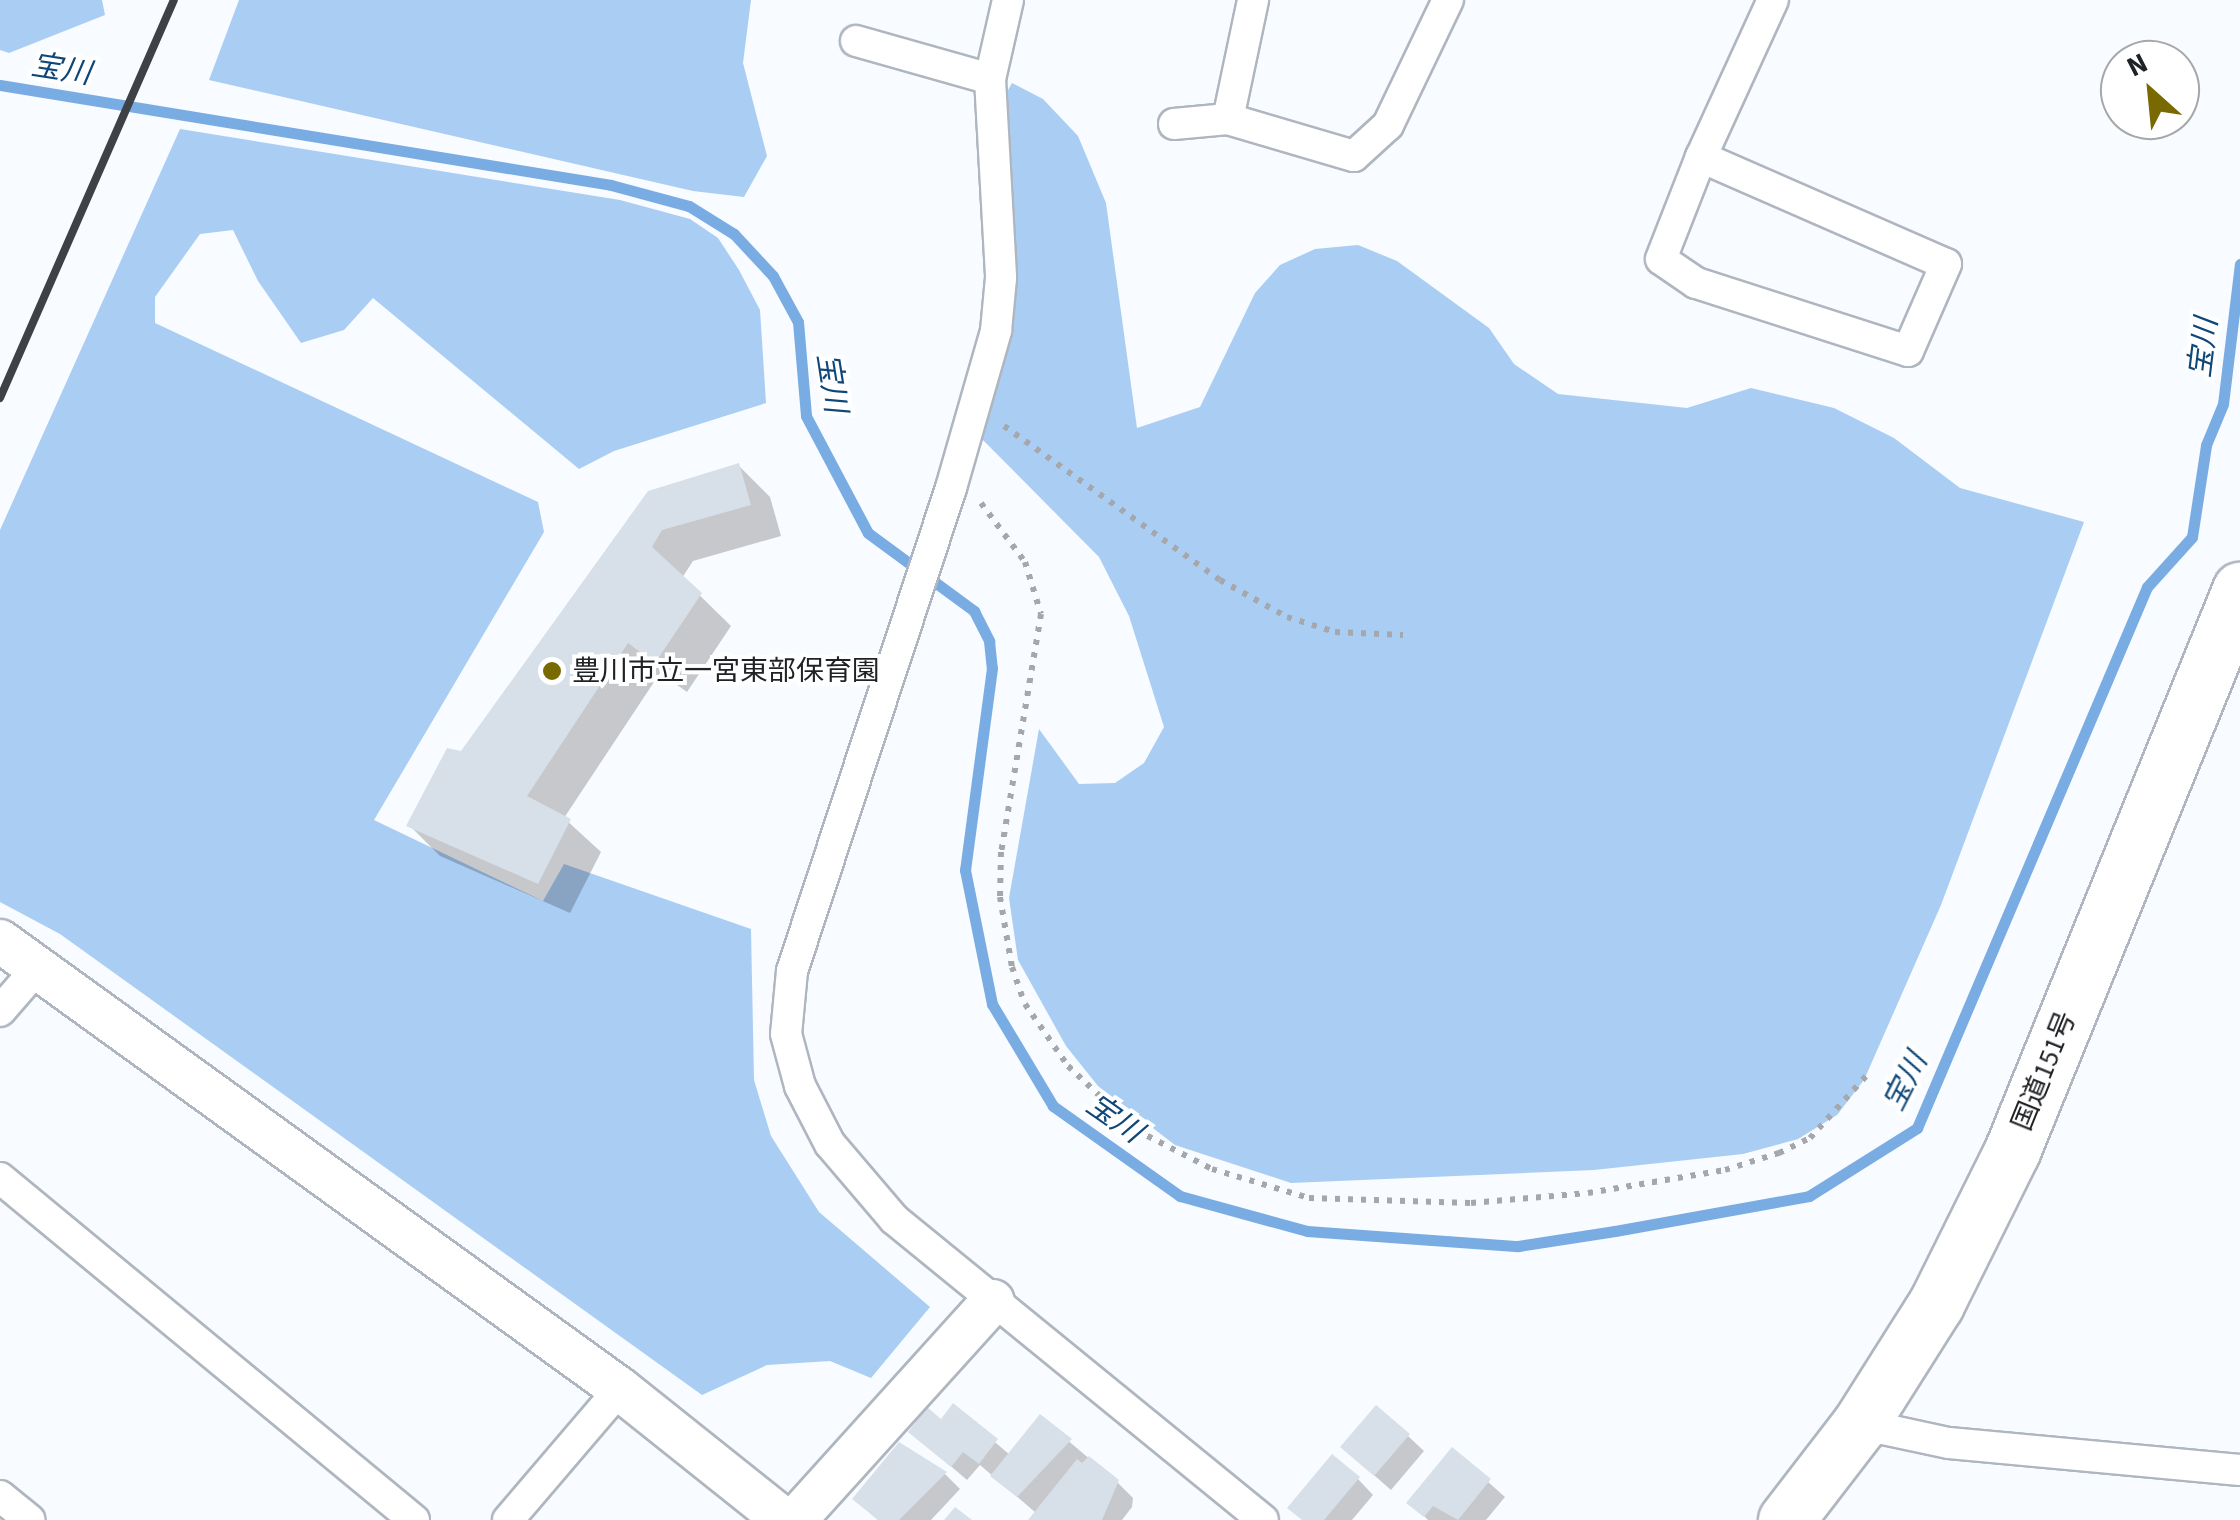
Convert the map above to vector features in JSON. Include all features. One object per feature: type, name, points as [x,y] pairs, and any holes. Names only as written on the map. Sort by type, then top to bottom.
[{"type":"highway","name":"国道151号","points":[[1799,1516],[1936,1304],[2012,1151],[2240,590]]},
{"type":"street","points":[[1008,0],[990,79],[1001,278],[996,332],[949,496],[792,971],[786,1034],[800,1086],[850,1174],[993,1301],[1264,1520]]},
{"type":"street","points":[[1228,119],[1254,0]]},
{"type":"street","points":[[1174,124],[1228,119],[1354,156],[1388,126],[1448,0]]},
{"type":"street","points":[[1700,157],[1946,264],[1908,351],[1696,283],[1660,259],[1700,157],[1773,0]]},
{"type":"street","points":[[856,41],[990,79]]},
{"type":"street","points":[[0,942],[39,966],[620,1388],[784,1520]]},
{"type":"street","points":[[0,1011],[39,966]]},
{"type":"street","points":[[0,1178],[414,1520]]},
{"type":"street","points":[[795,1520],[993,1301]]},
{"type":"street","points":[[508,1520],[620,1388]]},
{"type":"street","points":[[1860,1424],[1949,1443],[2240,1470]]},
{"type":"street","points":[[0,1496],[30,1520]]},
{"type":"path","points":[[974,406],[1220,580],[1287,616],[1334,632],[1403,635]]},
{"type":"path","points":[[949,496],[976,496],[1026,562],[1041,614],[1001,852],[1012,967],[1026,1004],[1059,1055],[1136,1130],[1212,1169],[1309,1198],[1471,1203],[1588,1193],[1743,1165],[1810,1138],[1869,1073]]},
{"type":"shaded area","points":[[0,0],[102,0],[105,15],[9,53],[0,50]]},
{"type":"shaded area","points":[[239,0],[751,0],[743,63],[767,156],[744,197],[693,191],[209,80]]},
{"type":"shaded area","points":[[1012,83],[1043,99],[1078,136],[1106,203],[1137,428],[1200,407],[1255,293],[1280,265],[1315,249],[1358,245],[1397,261],[1489,328],[1514,364],[1558,394],[1687,408],[1751,388],[1834,408],[1894,438],[1960,488],[2084,522],[1941,905],[1864,1080],[1837,1115],[1798,1139],[1743,1154],[1594,1170],[1291,1183],[1175,1145],[1098,1086],[1066,1046],[1018,960],[1009,898],[1039,729],[1079,784],[1115,783],[1144,763],[1164,727],[1129,616],[1099,557],[979,436],[1000,376],[1009,319],[1002,101]]},
{"type":"shaded area","points":[[180,129],[620,200],[690,219],[718,238],[739,270],[760,310],[766,403],[614,451],[579,469],[373,298],[344,330],[301,343],[258,281],[233,230],[200,234],[155,297],[155,323],[538,502],[544,532],[374,820],[543,901],[564,864],[751,929],[754,1080],[771,1136],[819,1212],[930,1307],[871,1378],[830,1361],[767,1365],[702,1395],[60,934],[0,902],[0,530]]},
{"type":"building","points":[[739,463],[751,505],[662,530],[652,547],[702,593],[655,663],[628,643],[527,796],[571,819],[538,884],[406,826],[447,748],[461,751],[648,491]]},
{"type":"building","points":[[953,1403],[998,1439],[979,1464],[963,1452],[951,1467],[908,1432],[927,1407],[941,1419]]},
{"type":"building","points":[[1376,1405],[1410,1434],[1374,1476],[1340,1447]]},
{"type":"building","points":[[1040,1414],[1072,1439],[1017,1497],[990,1476]]},
{"type":"building","points":[[899,1442],[947,1472],[899,1520],[878,1520],[852,1499]]},
{"type":"building","points":[[1452,1447],[1491,1479],[1458,1520],[1433,1506],[1424,1517],[1406,1503]]},
{"type":"building","points":[[1332,1454],[1360,1477],[1324,1520],[1302,1520],[1287,1508]]},
{"type":"building","points":[[1089,1456],[1119,1480],[1102,1520],[1028,1520],[1077,1459],[1082,1463]]},
{"type":"building","points":[[955,1507],[972,1520],[944,1520]]},
{"type":"waterway","name":"宝川","points":[[0,85],[611,185],[689,206],[734,234],[773,276],[798,322],[806,416],[868,533],[974,611],[989,641],[992,668],[965,870],[992,1004],[1053,1106],[1180,1196],[1307,1231],[1518,1246],[1615,1231],[1809,1196],[1917,1128],[2147,587],[2192,537],[2206,445],[2223,404],[2240,264]]},
{"type":"railway","points":[[0,398],[174,0]]},
{"type":"place","name":"豊川市立一宮東部保育園","points":[[552,671]]}]
